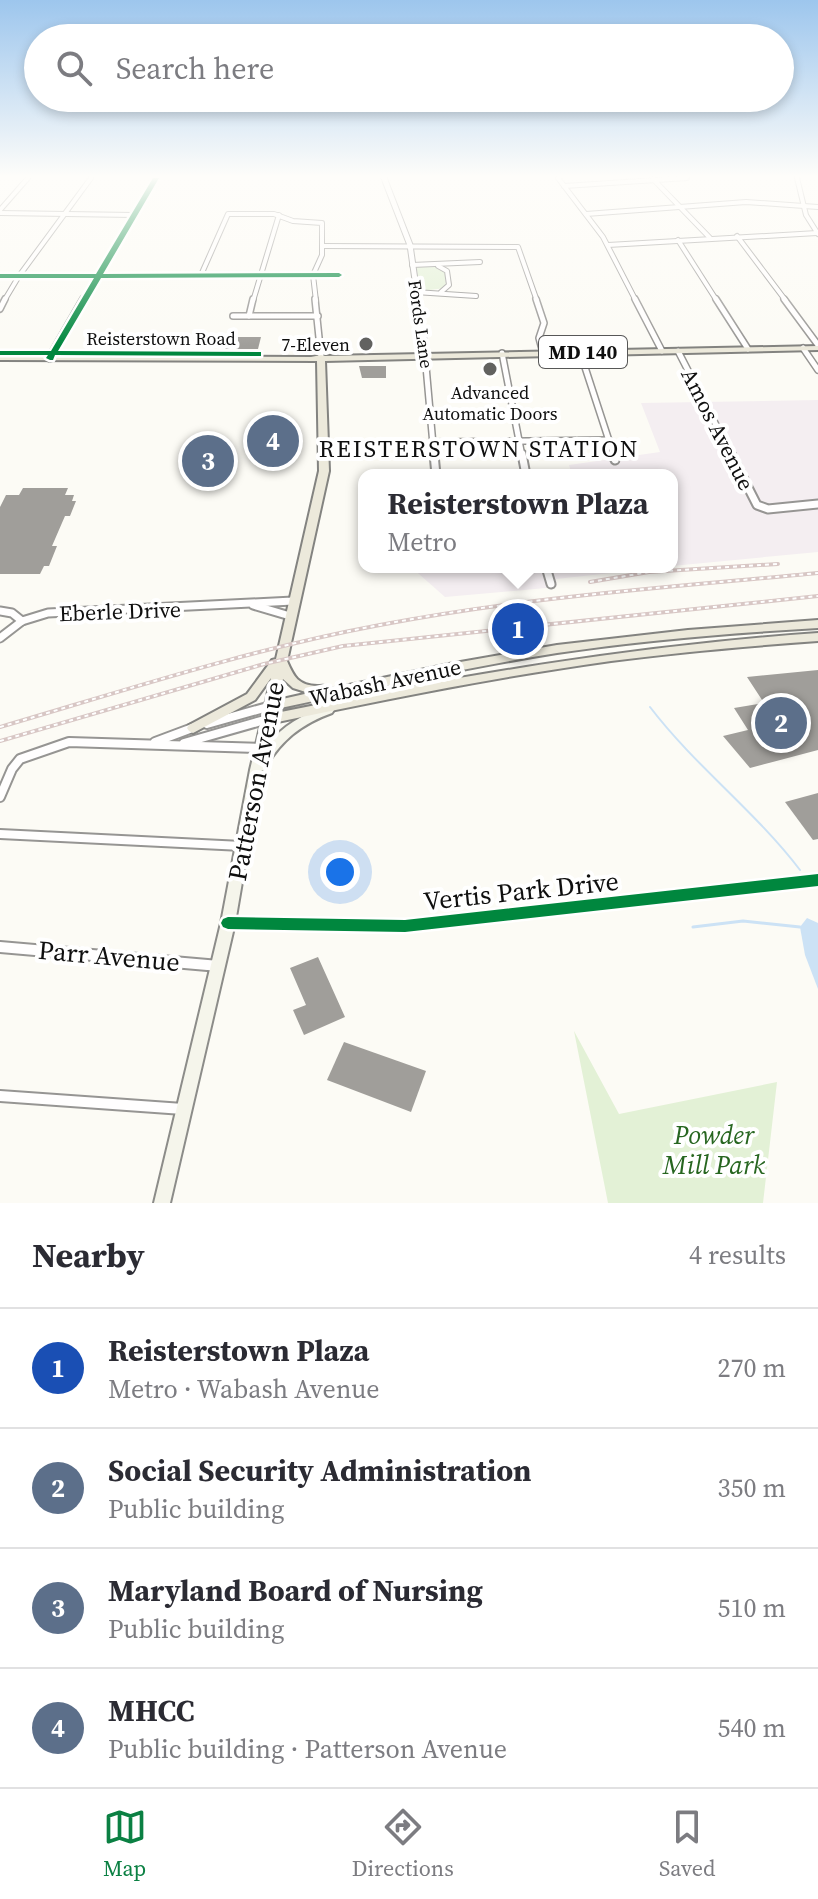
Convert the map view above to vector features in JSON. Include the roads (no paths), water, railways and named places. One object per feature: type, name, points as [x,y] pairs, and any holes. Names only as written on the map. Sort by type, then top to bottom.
[{"type":"main road","name":"Reisterstown Road","points":[[51,356],[248,359],[818,346]]},
{"type":"main road","name":"Reisterstown Road","points":[[0,356],[172,354],[321,357]]},
{"type":"main road","points":[[139,359],[172,354]]},
{"type":"main road","name":"Patterson Avenue","points":[[162,1203],[219,966],[244,846],[252,783],[324,471],[321,357]]},
{"type":"main road","points":[[248,359],[307,362],[321,382]]},
{"type":"main road","name":"Wabash Avenue","points":[[269,713],[557,649],[709,631],[818,624]]},
{"type":"main road","name":"Wabash Avenue","points":[[368,692],[676,648],[818,637]]},
{"type":"main road","points":[[282,652],[285,675],[299,686],[368,692]]},
{"type":"main road","points":[[193,728],[251,697],[268,677],[282,652]]},
{"type":"main road","points":[[252,783],[271,747],[301,720],[368,692]]},
{"type":"street","points":[[0,309],[49,234]]},
{"type":"street","points":[[51,356],[123,234]]},
{"type":"street","points":[[201,275],[219,234]]},
{"type":"street","points":[[249,316],[273,234]]},
{"type":"street","points":[[321,357],[313,275],[323,246],[324,234]]},
{"type":"street","name":"Fords Lane","points":[[406,234],[410,245],[425,355],[436,469]]},
{"type":"street","points":[[600,234],[662,351]]},
{"type":"street","points":[[706,234],[710,238]]},
{"type":"street","points":[[608,245],[787,234]]},
{"type":"street","points":[[737,236],[818,346]]},
{"type":"street","points":[[678,240],[748,349]]},
{"type":"street","points":[[323,246],[515,246],[519,248],[544,323],[539,338],[543,353]]},
{"type":"street","points":[[412,265],[480,262]]},
{"type":"street","points":[[438,266],[447,271],[449,285],[441,292]]},
{"type":"street","points":[[0,276],[339,275]]},
{"type":"street","points":[[415,292],[476,296]]},
{"type":"street","points":[[233,316],[318,316]]},
{"type":"street","points":[[803,348],[818,370]]},
{"type":"street","name":"Amos Avenue","points":[[678,351],[760,507],[818,504]]},
{"type":"street","points":[[580,352],[615,460]]},
{"type":"street","points":[[502,353],[525,469]]},
{"type":"street","points":[[434,442],[609,440]]},
{"type":"street","points":[[548,573],[551,584]]},
{"type":"street","name":"Eberle Drive","points":[[0,638],[22,621],[48,613],[293,601]]},
{"type":"street","name":"Eberle Drive","points":[[247,603],[290,616]]},
{"type":"street","points":[[0,611],[12,613],[22,621]]},
{"type":"street","name":"Wabash Avenue","points":[[149,745],[193,728],[269,713]]},
{"type":"street","name":"Wabash Avenue","points":[[174,746],[269,713]]},
{"type":"street","points":[[0,797],[12,769],[20,759],[76,741],[260,748]]},
{"type":"street","points":[[0,834],[244,846]]},
{"type":"street","name":"Vertis Park Drive","points":[[228,923],[405,926],[818,880]]},
{"type":"street","name":"Parr Avenue","points":[[0,947],[219,966]]},
{"type":"street","points":[[0,1096],[183,1109]]},
{"type":"water","points":[[807,918],[818,923],[818,989],[805,955],[800,927]]},
{"type":"waterway","points":[[650,707],[800,870]]},
{"type":"waterway","points":[[693,927],[743,921],[800,927]]},
{"type":"railway","points":[[678,570],[778,564]]},
{"type":"railway","points":[[590,582],[643,573]]},
{"type":"railway","points":[[0,727],[236,658],[380,625],[543,600],[818,573]]},
{"type":"railway","points":[[0,741],[264,664],[343,646],[818,596]]},
{"type":"place","name":"7-Eleven","points":[[366,344]]},
{"type":"place","name":"Advanced Automatic Doors","points":[[490,369]]},
{"type":"place","name":"MHCC","points":[[273,441]]},
{"type":"place","name":"Maryland Board of Nursing","points":[[208,461]]},
{"type":"place","name":"Reisterstown Plaza","points":[[518,629]]},
{"type":"place","name":"Social Security Administration","points":[[781,723]]},
{"type":"district","name":"REISTERSTOWN STATION","points":[[479,448]]},
{"type":"park label","name":"Powder Mill Park","points":[[714,1150]]}]
